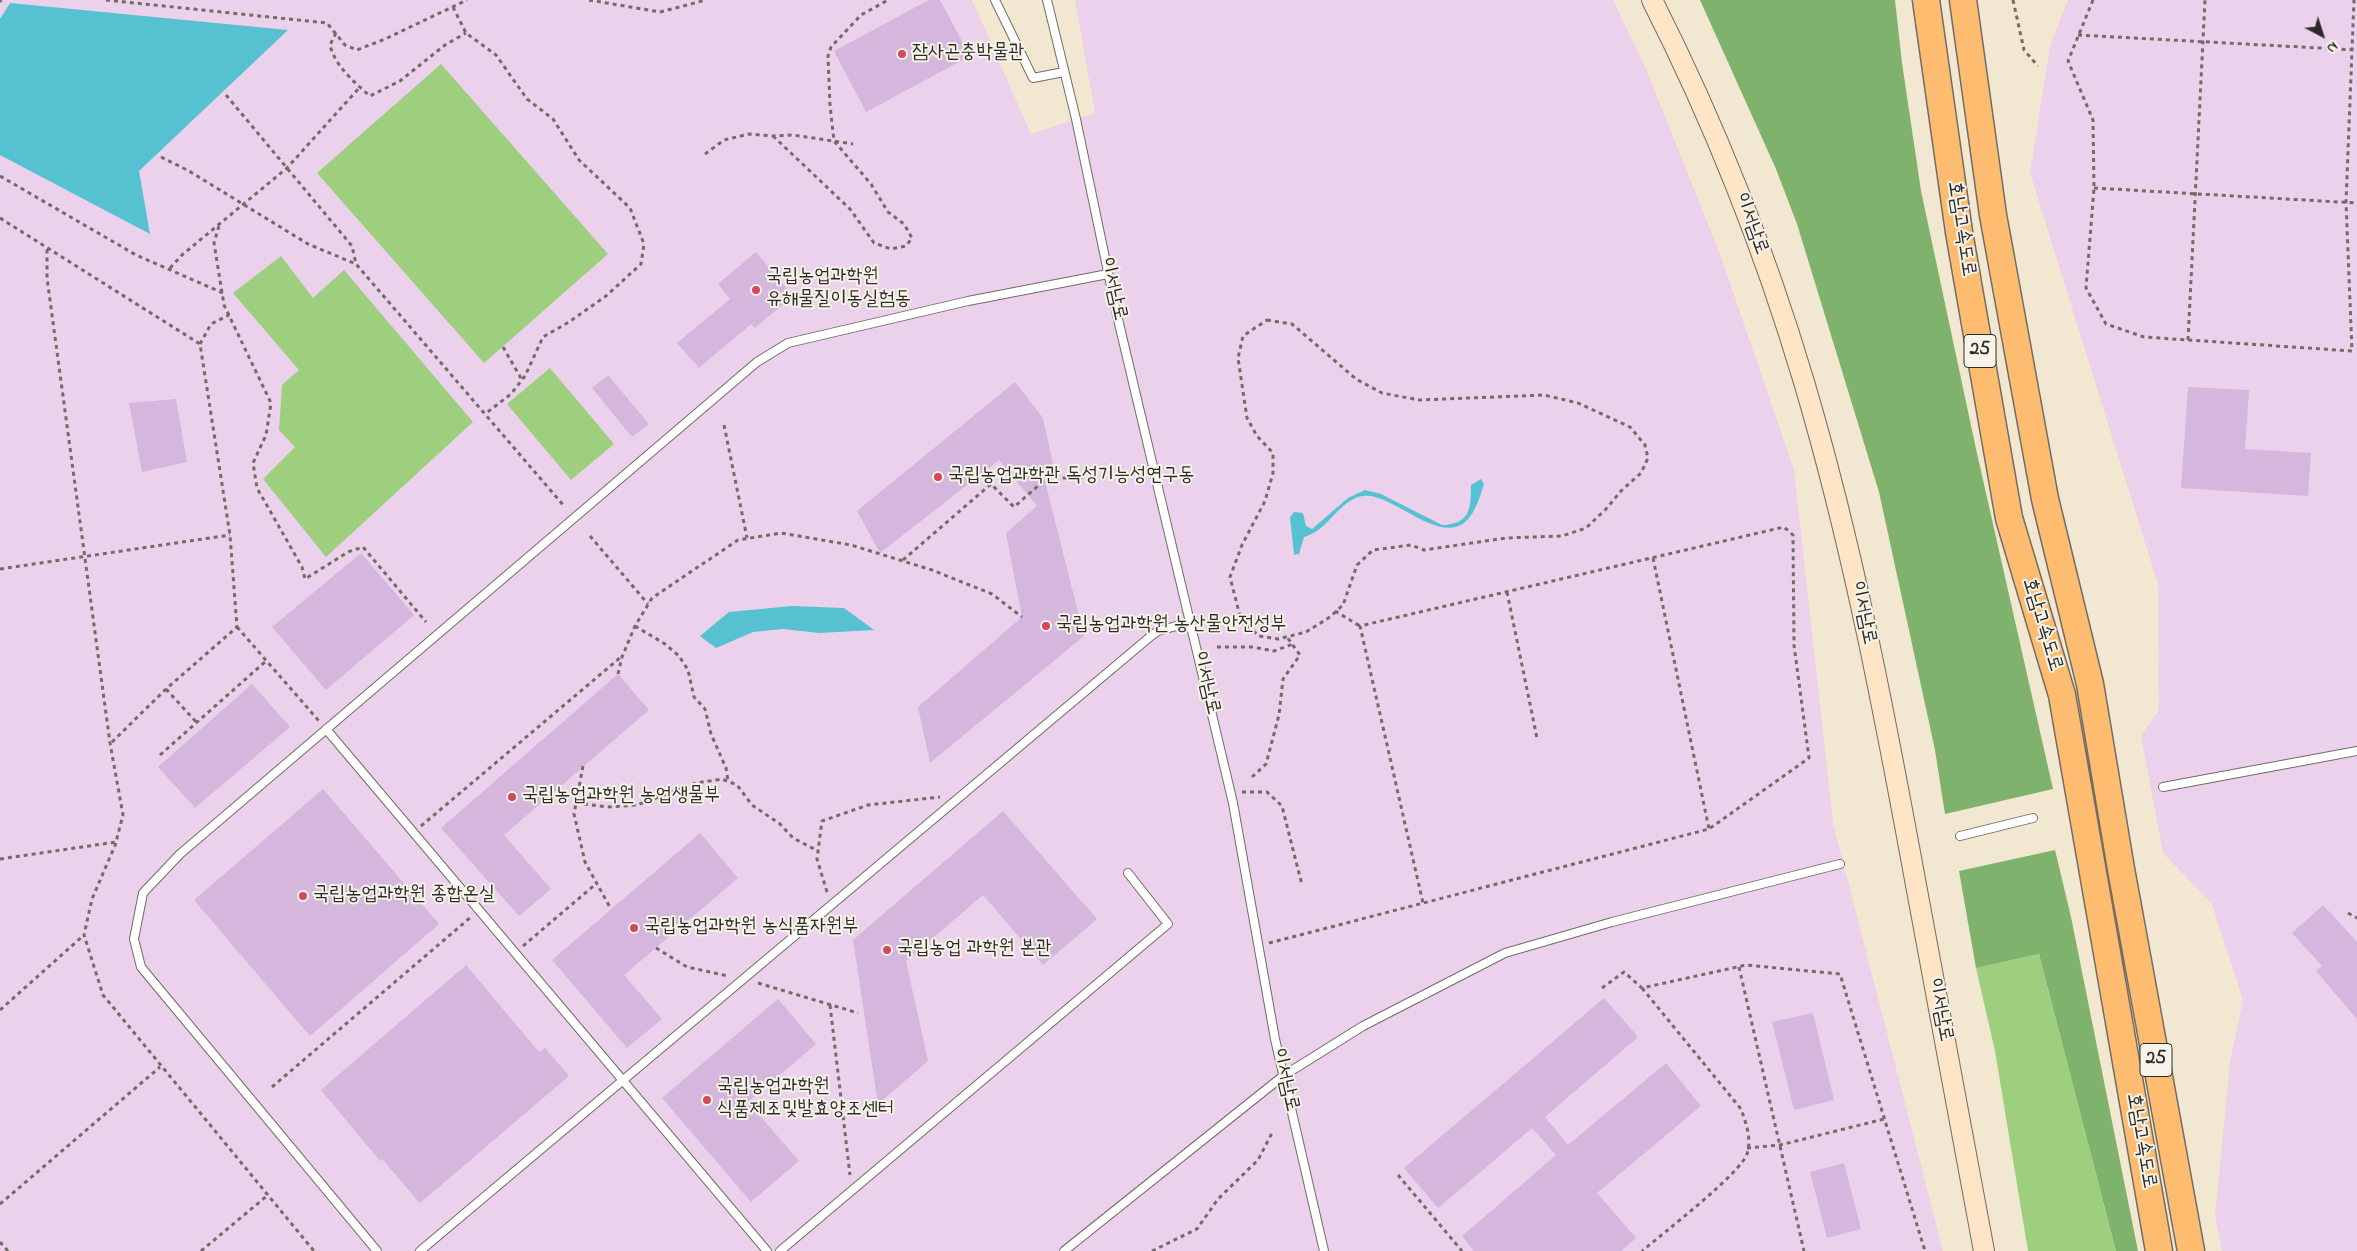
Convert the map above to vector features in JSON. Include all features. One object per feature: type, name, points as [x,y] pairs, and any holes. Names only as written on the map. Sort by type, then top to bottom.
[{"type":"highway","points":[[1909,0],[1923,60],[1936,60]]},
{"type":"highway","name":"호남고속도로","points":[[1926,0],[1959,232],[2009,518],[2062,695],[2159,1251]]},
{"type":"highway","name":"호남고속도로","points":[[1963,0],[1994,224],[2045,498],[2090,684],[2121,868],[2191,1251]]},
{"type":"main road","name":"이서남로","points":[[1652,0],[1674,42],[1745,207],[1804,380],[1846,538],[1903,808],[1984,1251]]},
{"type":"lane","points":[[995,0],[1033,78],[1064,72]]},
{"type":"lane","name":"이서남로","points":[[1047,0],[1076,119],[1108,274],[1231,792],[1283,1076],[1324,1251]]},
{"type":"lane","points":[[378,1251],[141,967],[134,939],[143,892],[180,854],[757,362],[788,343],[968,301],[1108,274]]},
{"type":"lane","points":[[420,1251],[622,1079],[1151,636],[1158,631],[1191,622]]},
{"type":"lane","points":[[326,729],[767,1251]]},
{"type":"lane","points":[[2163,787],[2357,751]]},
{"type":"lane","points":[[1960,836],[2033,818]]},
{"type":"lane","points":[[1064,1251],[1283,1076],[1363,1026],[1505,953],[1612,922],[1840,864]]},
{"type":"lane","points":[[780,1251],[1168,924],[1128,873]]},
{"type":"path","points":[[106,0],[327,23],[345,46],[357,50],[385,39],[467,0]]},
{"type":"path","points":[[590,0],[660,12],[706,0]]},
{"type":"path","points":[[773,136],[850,209],[874,243],[891,249],[906,246],[912,238],[904,224],[888,212],[871,184],[834,141],[829,95],[828,56],[831,47],[861,15],[888,0]]},
{"type":"path","points":[[2013,0],[2024,50],[2038,66]]},
{"type":"path","points":[[2093,0],[2068,61],[2093,120],[2094,188],[2086,288],[2106,324],[2144,337],[2352,351],[2346,202],[2354,0]]},
{"type":"path","points":[[2188,340],[2205,0]]},
{"type":"path","points":[[453,7],[466,33],[496,55],[527,99],[553,119],[579,160],[630,208],[644,244],[640,264],[606,296],[543,337],[522,380],[511,394],[485,414]]},
{"type":"path","points":[[336,33],[330,45],[333,58],[370,96],[400,81],[445,45],[466,33]]},
{"type":"path","points":[[2078,35],[2357,50]]},
{"type":"path","points":[[170,268],[286,168],[360,87]]},
{"type":"path","points":[[226,94],[352,246],[356,264]]},
{"type":"path","points":[[705,154],[724,140],[749,134],[793,135],[853,144]]},
{"type":"path","points":[[161,157],[189,171],[308,244],[356,264],[564,506]]},
{"type":"path","points":[[0,176],[136,255],[170,268],[222,293]]},
{"type":"path","points":[[2094,188],[2357,203]]},
{"type":"path","points":[[0,218],[200,344]]},
{"type":"path","points":[[218,226],[214,243],[222,293],[229,315],[271,403],[266,434],[253,463],[257,488],[302,567],[305,578],[348,552],[363,547],[426,622]]},
{"type":"path","points":[[47,246],[47,278],[110,743],[123,815],[116,842],[92,899],[84,935],[103,995],[160,1067],[314,1251]]},
{"type":"path","points":[[229,315],[211,324],[200,344],[230,535],[237,627],[326,729]]},
{"type":"path","points":[[1267,320],[1292,324],[1356,379],[1382,393],[1420,400],[1544,395],[1578,402],[1630,427],[1645,446],[1648,458],[1641,473],[1586,528],[1562,536],[1506,538],[1424,550],[1411,545],[1373,550],[1357,565],[1342,604],[1335,612],[1306,632],[1288,636],[1278,639],[1259,636],[1241,620],[1230,577],[1242,545],[1265,501],[1273,473],[1273,453],[1257,436],[1247,418],[1238,358],[1243,336],[1267,320]]},
{"type":"path","points":[[503,347],[522,380]]},
{"type":"path","points":[[724,425],[747,538]]},
{"type":"path","points":[[902,561],[991,484],[1014,507],[1046,479],[1083,478]]},
{"type":"path","points":[[1258,945],[1710,829],[1809,758],[1794,645],[1793,535],[1784,527],[1360,626],[1335,612]]},
{"type":"path","points":[[618,674],[622,657],[635,626],[652,598],[738,540],[782,533],[851,545],[902,561],[992,594],[1022,617]]},
{"type":"path","points":[[0,569],[230,535]]},
{"type":"path","points":[[590,536],[648,604]]},
{"type":"path","points":[[1653,558],[1710,829]]},
{"type":"path","points":[[1507,592],[1537,738]]},
{"type":"path","points":[[635,626],[665,644],[679,656],[688,670],[694,697],[705,710],[711,734],[726,768],[728,782]]},
{"type":"path","points":[[1360,626],[1423,903]]},
{"type":"path","points":[[110,743],[166,689],[237,627]]},
{"type":"path","points":[[1252,777],[1266,764],[1279,714],[1283,679],[1300,655],[1288,636]]},
{"type":"path","points":[[1217,647],[1253,647],[1274,651],[1292,644]]},
{"type":"path","points":[[413,832],[622,657]]},
{"type":"path","points":[[160,755],[266,661]]},
{"type":"path","points":[[166,689],[197,722]]},
{"type":"path","points":[[583,766],[574,814],[585,862],[611,909]]},
{"type":"path","points":[[576,803],[608,807],[637,805],[696,783],[722,779],[738,785],[752,805],[780,824],[793,838],[818,851]]},
{"type":"path","points":[[1231,792],[1267,792],[1282,806],[1302,885]]},
{"type":"path","points":[[831,904],[817,859],[822,821],[868,805],[961,795]]},
{"type":"path","points":[[0,859],[116,842]]},
{"type":"path","points":[[515,952],[597,883]]},
{"type":"path","points":[[272,1087],[479,910]]},
{"type":"path","points":[[2348,913],[2357,918]]},
{"type":"path","points":[[0,1010],[84,935]]},
{"type":"path","points":[[656,948],[687,967],[742,979],[858,1013]]},
{"type":"path","points":[[1642,988],[1746,965],[1840,974],[1925,1251]]},
{"type":"path","points":[[1739,967],[1804,1251]]},
{"type":"path","points":[[1602,988],[1624,972],[1642,988],[1741,1109],[1748,1130],[1747,1155],[1729,1178],[1644,1250]]},
{"type":"path","points":[[830,1005],[852,1191]]},
{"type":"path","points":[[0,1204],[160,1067]]},
{"type":"path","points":[[1747,1148],[1780,1145],[1884,1119]]},
{"type":"path","points":[[1152,1251],[1197,1229],[1218,1199],[1258,1160],[1272,1133]]},
{"type":"path","points":[[1398,1175],[1462,1251]]},
{"type":"path","points":[[201,1251],[268,1195]]},
{"type":"path","points":[[0,1242],[8,1251]]},
{"type":"shaded area","points":[[0,0],[972,0],[1031,134],[1095,113],[1075,0],[1613,0],[1646,69],[1721,257],[1794,470],[1833,823],[1943,1251],[0,1251]]},
{"type":"shaded area","points":[[2068,0],[2357,0],[2357,1251],[2222,1251],[2215,1216],[2230,1062],[2243,1000],[2212,904],[2163,853],[2141,736],[2159,710],[2158,584],[2030,173],[2050,46]]},
{"type":"green space","points":[[1700,0],[1895,0],[1902,63],[1921,191],[1976,449],[2053,789],[1945,814],[1935,750],[1879,492],[1797,224],[1776,169]]},
{"type":"green space","points":[[441,64],[608,254],[484,363],[317,173]]},
{"type":"green space","points":[[281,256],[313,298],[344,270],[473,422],[326,557],[263,479],[295,447],[279,430],[282,385],[299,370],[233,293]]},
{"type":"green space","points":[[550,368],[614,444],[571,480],[507,404]]},
{"type":"green space","points":[[2055,850],[2071,917],[2138,1251],[2116,1251],[2039,954],[1976,968],[1959,871]]},
{"type":"green space","points":[[2039,954],[2116,1251],[2028,1251],[1995,1051],[1976,968]]},
{"type":"water","points":[[10,3],[288,30],[139,171],[150,234],[0,155],[0,19]]},
{"type":"water","points":[[1481,479],[1484,484],[1478,502],[1473,512],[1462,524],[1450,528],[1435,525],[1376,497],[1363,496],[1351,500],[1321,528],[1304,537],[1299,554],[1294,555],[1290,517],[1294,512],[1303,513],[1306,526],[1312,529],[1348,498],[1365,490],[1381,494],[1442,525],[1451,524],[1458,522],[1467,514],[1471,485]]},
{"type":"water","points":[[792,606],[844,608],[874,630],[819,633],[783,629],[753,632],[716,648],[700,636],[729,612]]},
{"type":"building","name":"잠사곤충박물관","points":[[929,0],[940,0],[970,56],[866,112],[834,51]]},
{"type":"building","points":[[756,252],[793,296],[755,328],[751,324],[699,368],[677,343],[730,299],[718,284]]},
{"type":"building","points":[[608,375],[649,424],[632,437],[592,388]]},
{"type":"building","points":[[1015,382],[1043,418],[1053,464],[1043,473],[1084,636],[930,763],[918,707],[1022,617],[1006,533],[1037,506],[999,460],[880,553],[857,511]]},
{"type":"building","points":[[2188,387],[2249,390],[2245,449],[2311,453],[2308,496],[2181,488]]},
{"type":"building","points":[[176,399],[187,462],[142,472],[129,403]]},
{"type":"building","points":[[361,553],[414,615],[326,690],[272,627]]},
{"type":"building","name":"국립농업과학원 농업생물부","points":[[618,674],[649,710],[504,835],[551,889],[519,916],[441,828]]},
{"type":"building","points":[[252,684],[290,727],[195,808],[158,767]]},
{"type":"building","name":"국립농업과학원 종합온실","points":[[323,789],[439,924],[310,1036],[194,900]]},
{"type":"building","name":"국립농업 과학원 본관","points":[[1003,811],[1097,919],[1043,965],[983,895],[906,961],[928,1061],[878,1104],[853,940]]},
{"type":"building","name":"국립농업과학원 농식품자원부","points":[[700,833],[738,878],[624,975],[662,1019],[627,1048],[552,960]]},
{"type":"building","points":[[2323,905],[2357,942],[2357,1019],[2316,971],[2322,966],[2292,933]]},
{"type":"building","points":[[466,965],[539,1052],[545,1048],[569,1076],[420,1203],[382,1159],[380,1161],[321,1090]]},
{"type":"building","points":[[1604,998],[1638,1037],[1545,1117],[1568,1145],[1666,1063],[1701,1106],[1597,1193],[1636,1238],[1621,1251],[1474,1251],[1462,1236],[1556,1155],[1532,1128],[1438,1208],[1404,1168]]},
{"type":"building","name":"국립농업과학원 식품제조및발효양조센터","points":[[778,999],[816,1044],[748,1102],[799,1161],[751,1202],[662,1098]]},
{"type":"building","points":[[1813,1013],[1834,1100],[1794,1110],[1772,1022]]},
{"type":"building","points":[[1844,1163],[1861,1229],[1827,1238],[1810,1172]]},
{"type":"place","name":"잠사곤충박물관","points":[[902,54]]},
{"type":"place","name":"국립농업과학원 유해물질이동실험동","points":[[756,290]]},
{"type":"place","name":"국립농업과학관 독성기능성연구동","points":[[938,477]]},
{"type":"place","name":"국립농업과학원 농산물안전성부","points":[[1046,626]]},
{"type":"place","name":"국립농업과학원 농업생물부","points":[[512,797]]},
{"type":"place","name":"국립농업과학원 종합온실","points":[[303,896]]},
{"type":"place","name":"국립농업과학원 농식품자원부","points":[[634,928]]},
{"type":"place","name":"국립농업 과학원 본관","points":[[887,950]]},
{"type":"place","name":"국립농업과학원 식품제조및발효양조센터","points":[[707,1100]]}]
